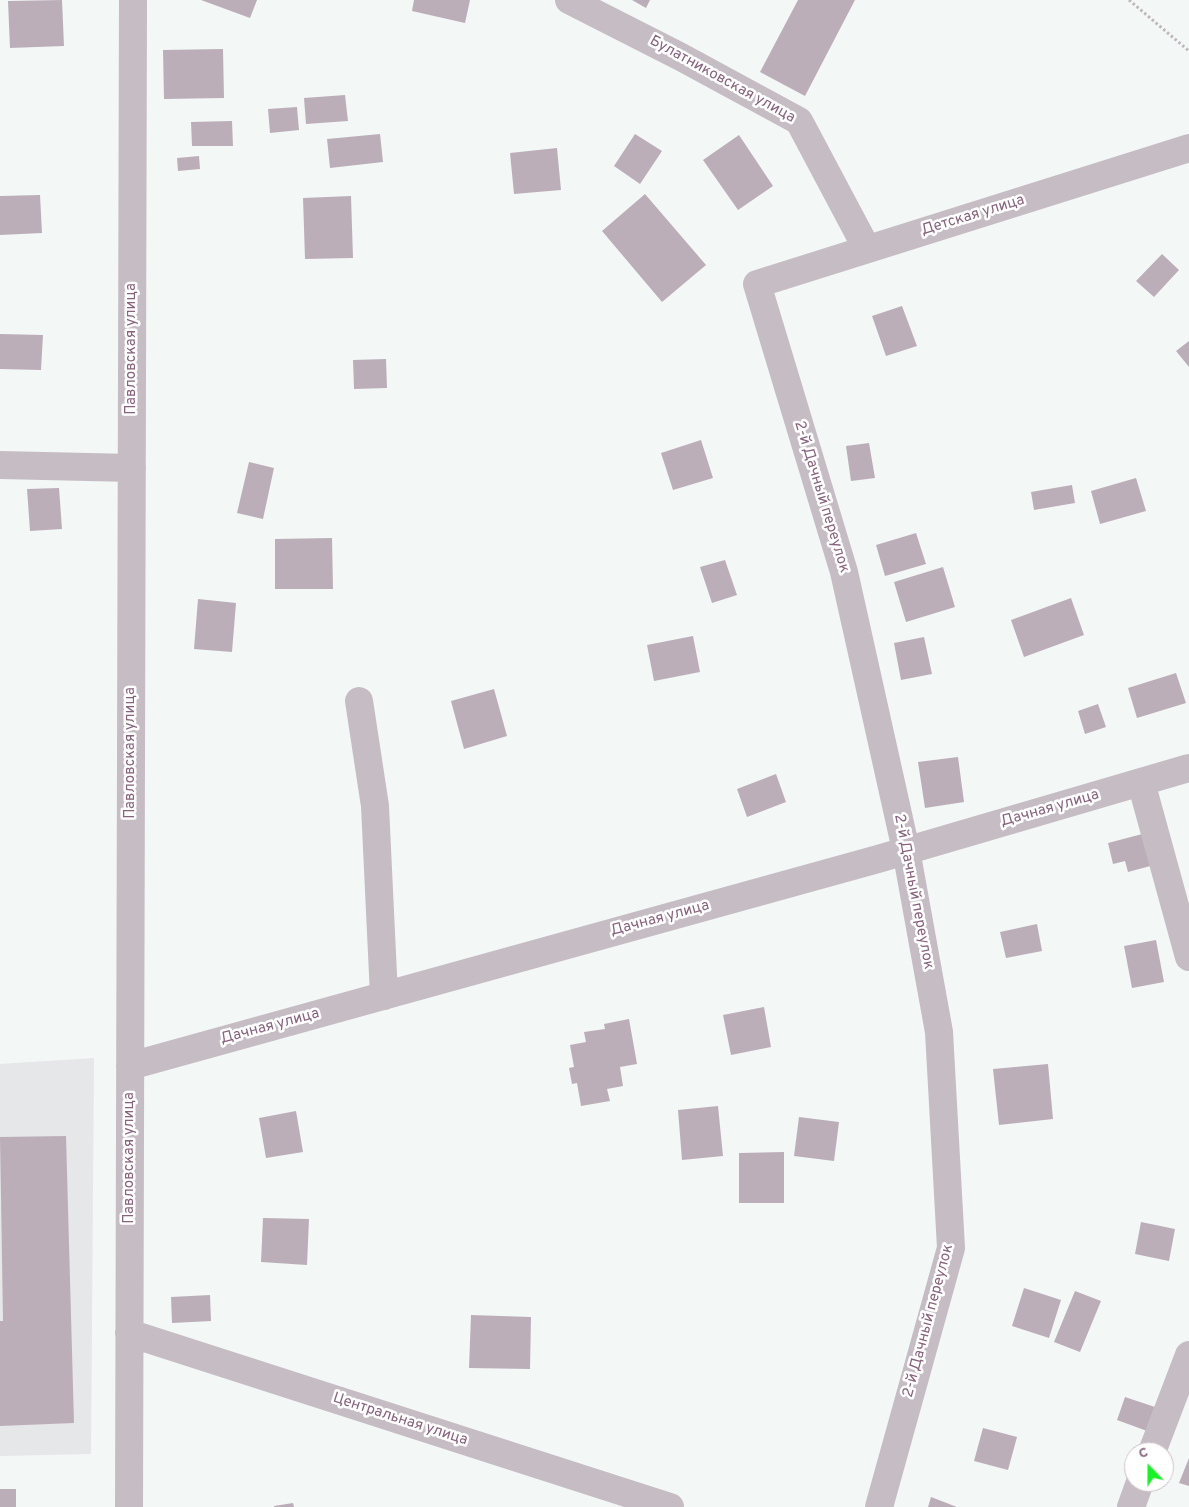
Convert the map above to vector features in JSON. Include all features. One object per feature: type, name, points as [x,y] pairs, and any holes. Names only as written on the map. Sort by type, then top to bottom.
[{"type":"street","name":"Павловская улица","points":[[129,1507],[133,0]]},
{"type":"street","name":"Булатниковская улица","points":[[569,0],[681,57],[799,121],[867,249]]},
{"type":"street","name":"Детская улица","points":[[756,284],[1189,148]]},
{"type":"street","name":"2-й Дачный переулок","points":[[756,284],[844,572],[906,850],[939,1032],[951,1248],[879,1507]]},
{"type":"street","points":[[0,465],[132,468]]},
{"type":"street","points":[[359,701],[375,806],[384,996]]},
{"type":"street","name":"Дачная улица","points":[[130,1066],[906,850],[1189,768]]},
{"type":"street","points":[[1142,782],[1189,956]]},
{"type":"street","name":"Центральная улица","points":[[129,1333],[670,1507]]},
{"type":"street","points":[[1156,1442],[1189,1355]]},
{"type":"street","points":[[1130,1507],[1136,1492]]},
{"type":"path","points":[[1129,0],[1189,51]]},
{"type":"shaded area","points":[[94,1058],[91,1454],[0,1456],[0,1064]]},
{"type":"building","points":[[62,0],[64,46],[10,48],[8,1]]},
{"type":"building","points":[[201,0],[257,0],[250,18]]},
{"type":"building","points":[[414,0],[470,0],[465,23],[412,11]]},
{"type":"building","points":[[632,0],[650,0],[646,8]]},
{"type":"building","points":[[798,0],[855,0],[805,96],[760,72]]},
{"type":"building","points":[[223,49],[224,98],[164,99],[163,50]]},
{"type":"building","points":[[345,95],[348,121],[306,124],[304,98]]},
{"type":"building","points":[[297,107],[299,130],[270,133],[268,109]]},
{"type":"building","points":[[232,121],[233,146],[192,146],[191,122]]},
{"type":"building","points":[[380,134],[383,162],[330,168],[327,139]]},
{"type":"building","points":[[635,134],[662,151],[640,184],[614,166]]},
{"type":"building","points":[[739,135],[773,186],[738,210],[703,160]]},
{"type":"building","points":[[557,148],[561,190],[514,194],[510,153]]},
{"type":"building","points":[[199,156],[200,169],[178,171],[177,158]]},
{"type":"building","points":[[645,194],[706,265],[662,302],[602,231]]},
{"type":"building","points":[[40,195],[42,233],[0,235],[0,196]]},
{"type":"building","points":[[351,196],[353,258],[305,259],[303,198]]},
{"type":"building","points":[[1162,254],[1179,270],[1154,297],[1136,281]]},
{"type":"building","points":[[902,306],[917,346],[886,356],[872,316]]},
{"type":"building","points":[[0,334],[43,335],[41,370],[0,369]]},
{"type":"building","points":[[1189,341],[1189,367],[1176,351]]},
{"type":"building","points":[[386,359],[387,388],[354,389],[353,360]]},
{"type":"building","points":[[701,440],[713,478],[673,490],[661,453]]},
{"type":"building","points":[[869,443],[875,478],[851,481],[846,446]]},
{"type":"building","points":[[249,462],[274,468],[263,519],[237,513]]},
{"type":"building","points":[[1136,478],[1146,511],[1100,524],[1091,491]]},
{"type":"building","points":[[1072,485],[1075,503],[1034,510],[1031,492]]},
{"type":"building","points":[[59,488],[62,529],[30,531],[27,489]]},
{"type":"building","points":[[916,533],[926,564],[885,576],[876,545]]},
{"type":"building","points":[[332,538],[333,589],[275,589],[275,539]]},
{"type":"building","points":[[725,560],[737,595],[712,603],[700,567]]},
{"type":"building","points":[[943,567],[955,607],[906,622],[894,582]]},
{"type":"building","points":[[1071,598],[1084,635],[1024,657],[1011,620]]},
{"type":"building","points":[[198,599],[236,603],[232,652],[194,649]]},
{"type":"building","points":[[693,636],[700,672],[654,681],[647,645]]},
{"type":"building","points":[[924,637],[932,674],[901,680],[894,643]]},
{"type":"building","points":[[1176,673],[1186,703],[1137,718],[1128,688]]},
{"type":"building","points":[[494,689],[507,736],[464,749],[451,701]]},
{"type":"building","points":[[1098,704],[1106,727],[1085,734],[1078,711]]},
{"type":"building","points":[[958,757],[964,802],[925,808],[918,762]]},
{"type":"building","points":[[776,774],[786,802],[747,817],[737,789]]},
{"type":"building","points":[[1146,833],[1154,865],[1128,872],[1125,861],[1113,864],[1108,843]]},
{"type":"building","points":[[1037,924],[1042,951],[1006,958],[1000,932]]},
{"type":"building","points":[[1156,940],[1164,982],[1132,988],[1124,946]]},
{"type":"building","points":[[764,1007],[771,1047],[731,1055],[723,1015]]},
{"type":"building","points":[[629,1019],[637,1064],[620,1067],[623,1086],[607,1089],[610,1101],[581,1106],[577,1083],[572,1084],[569,1068],[574,1067],[570,1045],[586,1042],[584,1032],[605,1029],[604,1024]]},
{"type":"building","points":[[1048,1064],[1053,1119],[999,1125],[993,1069]]},
{"type":"building","points":[[718,1106],[723,1156],[682,1160],[678,1110]]},
{"type":"building","points":[[296,1111],[303,1152],[266,1158],[259,1118]]},
{"type":"building","points":[[799,1117],[839,1122],[834,1161],[794,1156]]},
{"type":"building","points":[[66,1136],[74,1423],[0,1426],[0,1321],[3,1321],[0,1137]]},
{"type":"building","points":[[784,1152],[784,1203],[739,1203],[739,1153]]},
{"type":"building","points":[[263,1218],[309,1219],[307,1265],[261,1262]]},
{"type":"building","points":[[1141,1222],[1175,1229],[1169,1261],[1135,1254]]},
{"type":"building","points":[[1024,1288],[1061,1300],[1049,1338],[1012,1326]]},
{"type":"building","points":[[1075,1291],[1101,1301],[1080,1352],[1054,1342]]},
{"type":"building","points":[[210,1295],[211,1321],[172,1323],[171,1297]]},
{"type":"building","points":[[471,1315],[531,1317],[530,1369],[469,1368]]},
{"type":"building","points":[[1125,1397],[1155,1407],[1147,1431],[1117,1420]]},
{"type":"building","points":[[983,1428],[1017,1437],[1008,1470],[974,1461]]},
{"type":"building","points":[[1189,1458],[1189,1486],[1179,1483]]},
{"type":"building","points":[[0,1489],[16,1489],[16,1507],[0,1507]]},
{"type":"building","points":[[931,1497],[957,1507],[928,1507]]},
{"type":"building","points":[[293,1503],[294,1507],[274,1507],[274,1506]]}]
